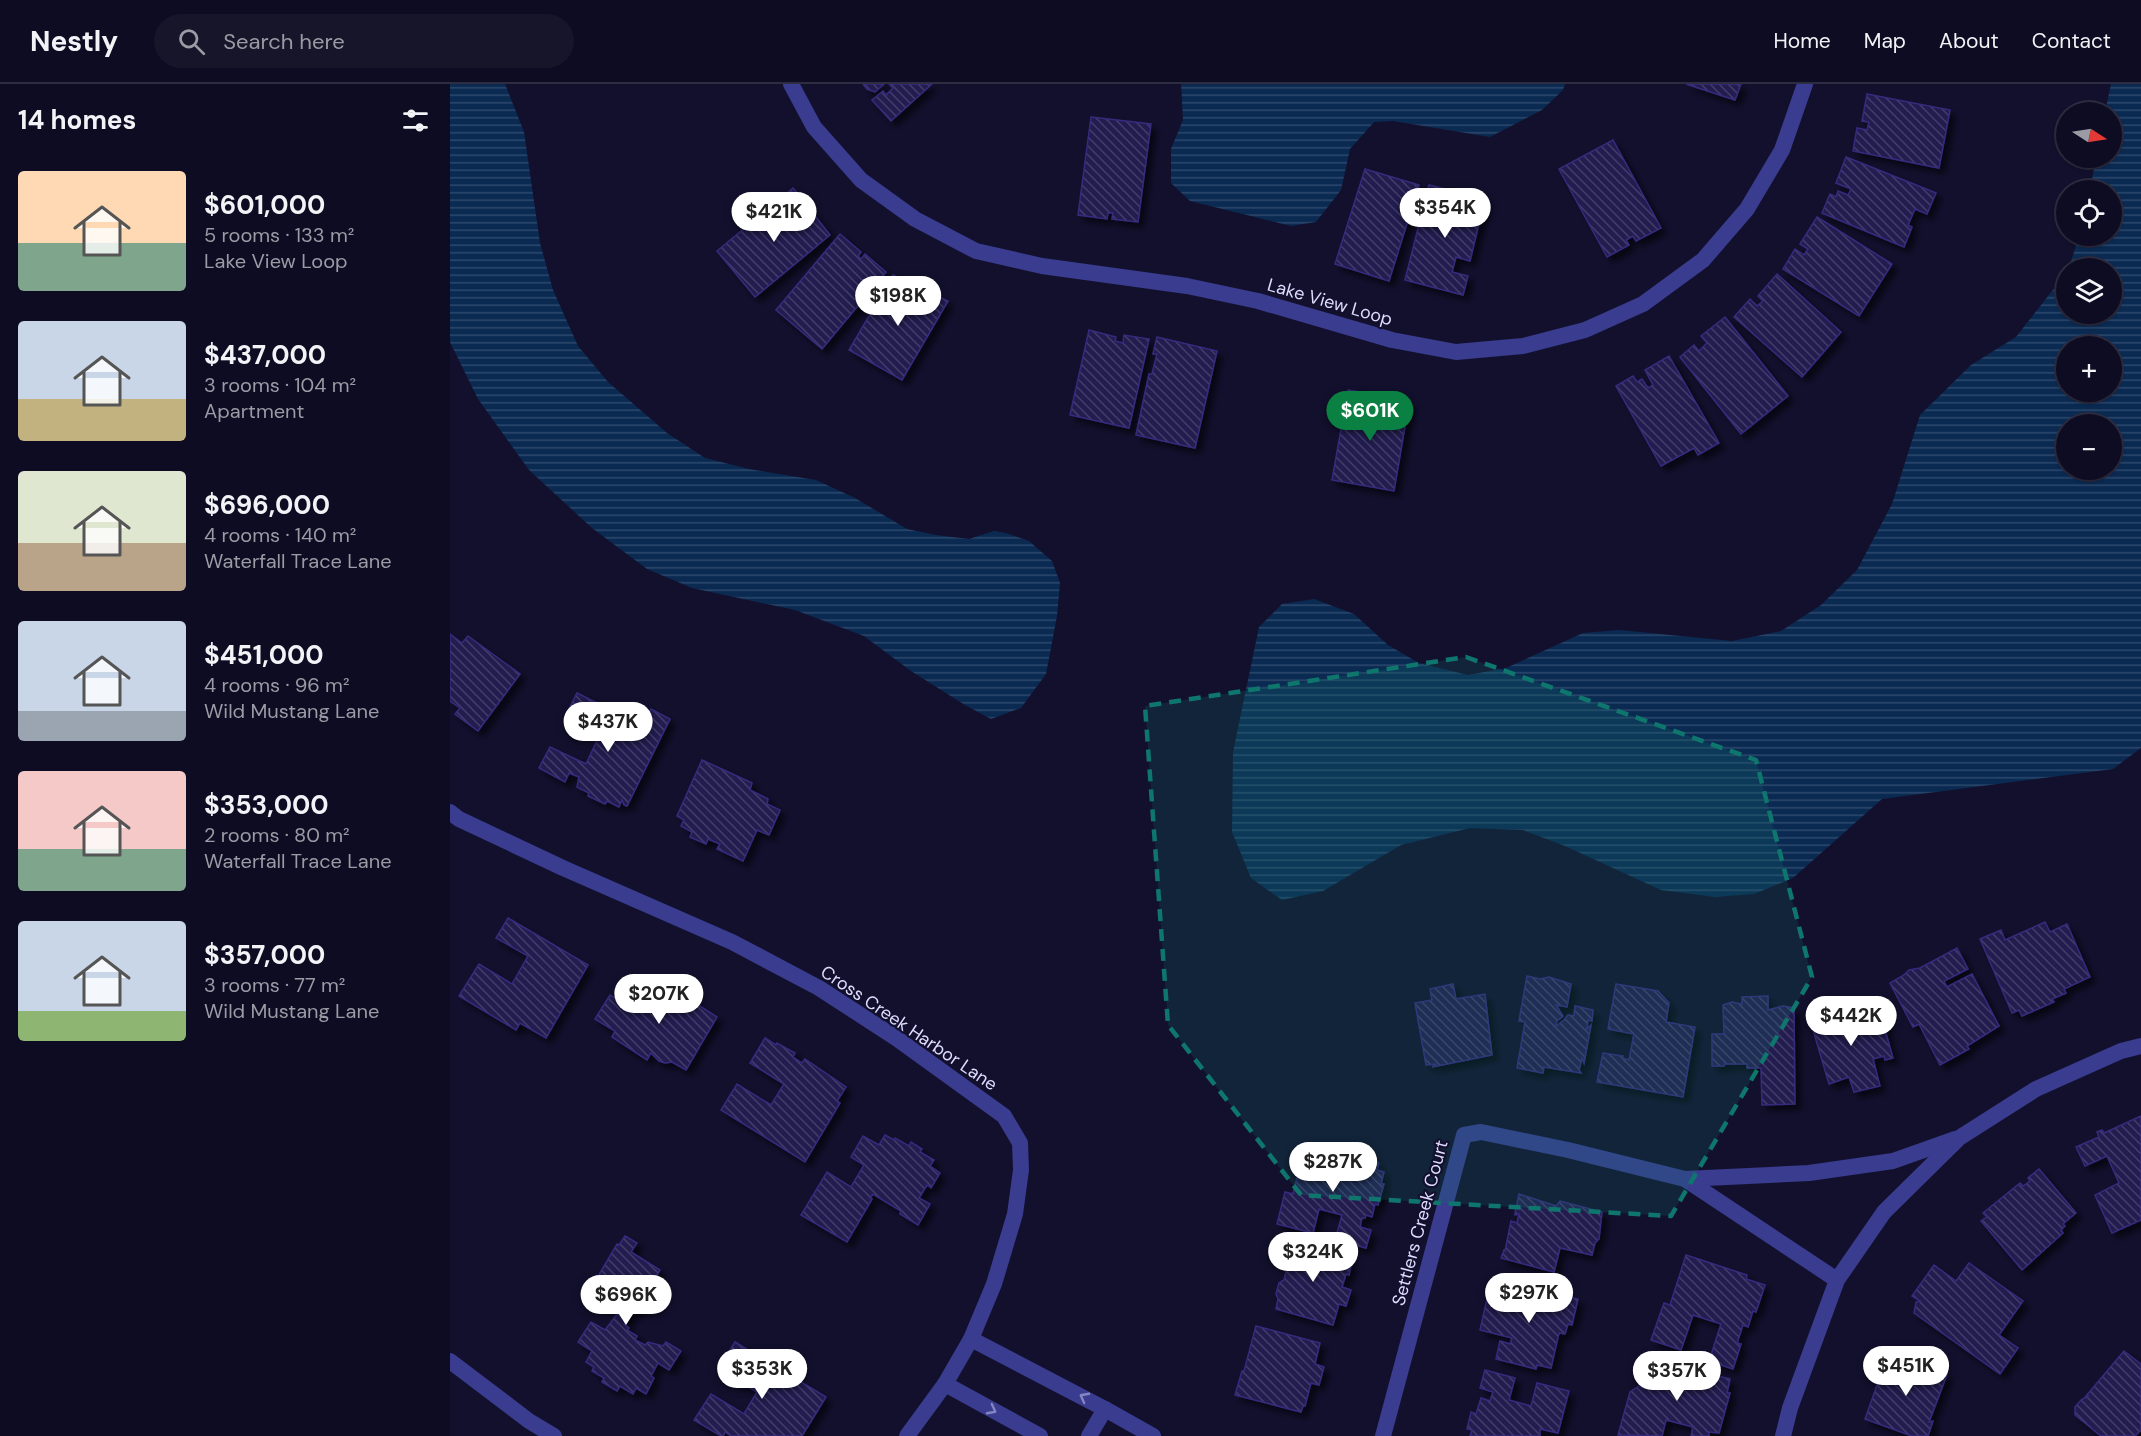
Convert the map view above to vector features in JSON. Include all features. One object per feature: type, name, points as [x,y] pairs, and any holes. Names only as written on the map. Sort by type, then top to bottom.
[{"type":"street","name":"Lake View Loop","points":[[791,84],[814,127],[861,180],[915,219],[976,251],[1042,266],[1187,286],[1258,301],[1392,340],[1456,352],[1523,346],[1585,330],[1643,304],[1703,260],[1747,209],[1782,150],[1805,84]]},
{"type":"street","name":"Cross Creek Harbor Lane","points":[[450,812],[459,819],[563,868],[732,942],[819,988],[896,1038],[1004,1116],[1020,1143],[1021,1170],[1017,1203],[994,1284],[970,1339],[945,1384],[907,1436]]},
{"type":"street","points":[[1782,1436],[1837,1280],[1884,1212],[1959,1138],[2037,1089],[2121,1051],[2141,1046]]},
{"type":"street","name":"Settlers Creek Court","points":[[1383,1436],[1464,1135],[1481,1132],[1568,1150],[1685,1179],[1809,1173],[1893,1161],[1959,1138]]},
{"type":"street","name":"Settlers Creek Court","points":[[1685,1179],[1837,1280]]},
{"type":"street","points":[[970,1339],[1153,1436]]},
{"type":"street","points":[[450,1361],[529,1421],[554,1436]]},
{"type":"street","points":[[945,1384],[1040,1436]]},
{"type":"street","points":[[1089,1436],[1105,1409]]},
{"type":"highlighted area","points":[[1466,657],[1756,760],[1812,977],[1671,1216],[1301,1195],[1168,1025],[1145,706]]},
{"type":"water","points":[[450,84],[505,84],[524,132],[540,243],[553,290],[578,346],[608,382],[667,433],[705,458],[749,469],[816,480],[855,498],[907,529],[969,539],[994,531],[1006,533],[1029,541],[1052,561],[1060,583],[1057,616],[1046,674],[1021,708],[991,719],[911,671],[864,636],[795,610],[692,588],[647,569],[592,528],[529,470],[478,399],[450,342]]},
{"type":"water","points":[[1181,84],[1565,84],[1563,90],[1542,110],[1490,137],[1393,121],[1374,122],[1350,149],[1341,190],[1316,222],[1291,226],[1190,201],[1171,183],[1171,149],[1183,120]]},
{"type":"water","points":[[2111,84],[2141,84],[2141,748],[2113,769],[1882,799],[1793,878],[1754,894],[1715,897],[1661,890],[1565,846],[1523,830],[1470,828],[1401,845],[1323,891],[1282,900],[1251,878],[1232,832],[1233,752],[1259,627],[1282,604],[1314,599],[1354,614],[1388,645],[1419,663],[1468,675],[1506,668],[1583,633],[1619,630],[1732,641],[1781,631],[1821,605],[1857,570],[1892,504],[1920,415],[1971,365],[2016,337],[2056,286],[2056,324],[2122,324],[2122,258],[2072,258],[2076,246],[2122,246],[2122,180],[2092,180],[2094,168],[2122,168],[2122,102],[2107,102]]},
{"type":"building","points":[[863,84],[884,84],[875,92],[867,89]]},
{"type":"building","points":[[889,84],[932,84],[891,121],[872,100],[883,91],[886,95],[893,88]]},
{"type":"building","points":[[1686,84],[1741,84],[1735,100]]},
{"type":"building","points":[[1867,94],[1950,110],[1939,168],[1853,151],[1857,128],[1867,130],[1869,122],[1862,121]]},
{"type":"building","points":[[1091,117],[1151,124],[1138,222],[1112,219],[1113,213],[1108,213],[1107,219],[1078,215]]},
{"type":"building","points":[[1613,140],[1661,228],[1636,241],[1633,236],[1626,240],[1629,245],[1607,257],[1559,169]]},
{"type":"building","points":[[1846,157],[1936,193],[1927,214],[1915,209],[1908,225],[1912,227],[1904,247],[1822,213],[1830,194],[1836,197],[1838,191],[1848,195],[1851,189],[1836,183]]},
{"type":"building","points":[[1365,169],[1419,185],[1389,281],[1335,264]]},
{"type":"building","points":[[1429,185],[1485,199],[1470,261],[1456,257],[1452,272],[1468,276],[1463,295],[1405,280]]},
{"type":"building","points":[[793,188],[830,235],[755,297],[717,251]]},
{"type":"building","points":[[1817,217],[1892,264],[1859,316],[1783,269],[1795,249],[1804,255],[1808,249],[1800,244]]},
{"type":"building","points":[[840,234],[861,252],[858,256],[861,259],[865,254],[886,272],[822,349],[776,310]]},
{"type":"building","points":[[1777,274],[1841,332],[1802,377],[1734,317],[1750,299],[1757,306],[1763,301],[1758,296]]},
{"type":"building","points":[[893,275],[917,289],[915,294],[922,298],[926,291],[948,301],[902,380],[849,350]]},
{"type":"building","points":[[1725,317],[1788,396],[1741,434],[1680,357],[1694,345],[1699,351],[1707,343],[1701,336]]},
{"type":"building","points":[[1089,330],[1116,337],[1115,341],[1123,343],[1124,335],[1149,339],[1129,428],[1070,415]]},
{"type":"building","points":[[1157,337],[1217,351],[1195,448],[1136,435],[1149,374],[1152,374],[1157,354],[1153,354]]},
{"type":"building","points":[[1669,356],[1719,443],[1698,455],[1694,448],[1661,466],[1616,386],[1633,376],[1637,382],[1642,379],[1648,388],[1653,385],[1645,370]]},
{"type":"building","points":[[1348,390],[1372,394],[1370,405],[1378,406],[1380,398],[1409,403],[1394,491],[1332,480]]},
{"type":"building","points":[[450,634],[462,643],[468,636],[520,674],[478,731],[455,714],[460,708],[450,701]]},
{"type":"building","points":[[577,693],[615,712],[612,717],[629,725],[625,734],[636,740],[651,709],[670,719],[627,806],[622,800],[619,807],[607,801],[605,804],[588,796],[589,793],[577,787],[579,777],[569,773],[565,782],[539,768],[550,747],[586,764],[599,736],[564,719]]},
{"type":"building","points":[[702,760],[752,783],[750,790],[768,799],[767,804],[780,810],[769,835],[757,830],[743,861],[717,849],[720,844],[708,839],[706,844],[690,837],[692,832],[681,826],[684,820],[677,816]]},
{"type":"building","points":[[508,918],[588,965],[546,1038],[520,1023],[516,1030],[459,996],[479,964],[512,984],[528,956],[496,938]]},
{"type":"building","points":[[2045,922],[2050,932],[2067,924],[2090,977],[2064,989],[2066,993],[2052,999],[2054,1002],[2022,1016],[2019,1010],[2012,1013],[1980,939],[2001,930],[2005,940]]},
{"type":"building","points":[[1957,948],[1968,969],[1944,981],[1947,987],[1972,974],[1999,1026],[1967,1046],[1969,1049],[1940,1065],[1919,1024],[1913,1027],[1890,983],[1909,970],[1920,968]]},
{"type":"building","points":[[1527,976],[1540,979],[1549,977],[1571,984],[1567,1007],[1556,1005],[1563,1016],[1557,1021],[1555,1027],[1568,1015],[1574,1016],[1575,1006],[1593,1010],[1592,1021],[1588,1020],[1587,1029],[1591,1025],[1584,1063],[1582,1058],[1579,1070],[1581,1073],[1544,1067],[1543,1073],[1517,1068],[1525,1022],[1519,1021]]},
{"type":"building","points":[[647,979],[671,993],[668,998],[671,1000],[674,994],[684,1001],[686,997],[717,1017],[686,1070],[672,1062],[659,1061],[651,1053],[647,1060],[612,1037],[615,1031],[595,1019],[610,995],[630,1007]]},
{"type":"building","points":[[1453,984],[1456,999],[1485,994],[1492,1055],[1432,1067],[1436,1064],[1426,1065],[1415,1003],[1432,1000],[1430,989]]},
{"type":"building","points":[[1616,984],[1658,991],[1669,1003],[1666,1022],[1695,1027],[1683,1097],[1597,1082],[1603,1053],[1623,1056],[1622,1058],[1629,1060],[1634,1034],[1608,1029]]},
{"type":"building","points":[[1768,996],[1768,1010],[1783,1006],[1794,1008],[1795,1104],[1762,1105],[1761,1068],[1747,1068],[1747,1064],[1725,1063],[1724,1066],[1712,1066],[1712,1034],[1724,1034],[1723,1005],[1732,1002],[1742,1004],[1742,997]]},
{"type":"building","points":[[1841,1008],[1844,1018],[1869,1010],[1872,1023],[1882,1019],[1893,1058],[1885,1060],[1884,1056],[1873,1059],[1880,1086],[1854,1092],[1849,1077],[1829,1084],[1809,1016]]},
{"type":"building","points":[[765,1038],[795,1053],[793,1057],[802,1063],[805,1059],[846,1087],[837,1101],[840,1103],[805,1162],[721,1110],[737,1084],[771,1105],[784,1084],[750,1063]]},
{"type":"building","points":[[2141,1116],[2141,1220],[2112,1233],[2095,1195],[2119,1183],[2107,1156],[2085,1166],[2076,1147],[2099,1137],[2097,1132],[2102,1130],[2104,1133]]},
{"type":"building","points":[[885,1135],[909,1146],[911,1142],[922,1149],[920,1152],[934,1160],[930,1166],[940,1173],[931,1188],[927,1185],[919,1198],[930,1204],[918,1225],[900,1214],[901,1211],[873,1194],[847,1242],[801,1215],[827,1172],[851,1187],[864,1165],[851,1157],[863,1136],[879,1145]]},
{"type":"building","points":[[1301,1144],[1379,1163],[1377,1170],[1384,1172],[1381,1184],[1384,1184],[1378,1205],[1375,1204],[1372,1217],[1366,1215],[1362,1218],[1360,1227],[1371,1230],[1366,1248],[1335,1240],[1342,1215],[1319,1209],[1313,1233],[1277,1224],[1285,1192],[1293,1194],[1300,1166],[1296,1165]]},
{"type":"building","points":[[2039,1169],[2076,1213],[2063,1224],[2065,1226],[2061,1230],[2063,1233],[2022,1270],[1981,1221],[1987,1217],[1983,1213],[2020,1183],[2023,1186],[2030,1181],[2028,1178]]},
{"type":"building","points":[[1519,1194],[1556,1206],[1560,1201],[1602,1212],[1599,1239],[1595,1243],[1592,1255],[1560,1248],[1554,1272],[1501,1258],[1505,1251],[1511,1221],[1517,1223],[1519,1214],[1515,1215],[1515,1213]]},
{"type":"building","points":[[625,1236],[637,1243],[631,1252],[660,1270],[636,1311],[624,1324],[629,1328],[627,1330],[637,1336],[635,1340],[645,1345],[648,1342],[663,1346],[666,1342],[681,1351],[669,1370],[658,1363],[651,1376],[654,1378],[646,1394],[636,1388],[633,1394],[620,1386],[617,1391],[602,1382],[604,1378],[592,1371],[594,1367],[586,1362],[592,1351],[578,1342],[591,1322],[605,1330],[625,1304],[593,1285],[617,1244],[619,1245]]},
{"type":"building","points":[[1285,1240],[1349,1257],[1347,1264],[1351,1266],[1349,1275],[1346,1274],[1342,1287],[1351,1290],[1346,1306],[1339,1304],[1333,1325],[1276,1309],[1278,1299],[1276,1294],[1279,1283],[1284,1280],[1289,1261],[1280,1259]]},
{"type":"building","points":[[1686,1255],[1747,1275],[1746,1279],[1765,1285],[1748,1327],[1743,1325],[1737,1343],[1741,1344],[1733,1369],[1709,1361],[1721,1324],[1693,1315],[1681,1350],[1651,1340],[1664,1303],[1670,1305]]},
{"type":"building","points":[[1969,1263],[2023,1301],[1999,1335],[2018,1348],[2000,1374],[1914,1313],[1916,1302],[1920,1301],[1912,1296],[1934,1265],[1956,1281]]},
{"type":"building","points":[[1509,1282],[1578,1299],[1572,1325],[1568,1324],[1565,1334],[1559,1333],[1551,1368],[1537,1365],[1536,1369],[1496,1359],[1500,1341],[1510,1344],[1512,1338],[1480,1330],[1487,1299],[1504,1303]]},
{"type":"building","points":[[1256,1326],[1320,1343],[1315,1364],[1324,1367],[1319,1385],[1311,1383],[1305,1406],[1301,1412],[1235,1395]]},
{"type":"building","points":[[735,1342],[826,1397],[802,1436],[731,1436],[725,1432],[721,1436],[694,1420],[711,1394],[744,1414],[757,1392],[718,1369]]},
{"type":"building","points":[[2124,1351],[2141,1364],[2141,1430],[2135,1436],[2101,1436],[2075,1415],[2075,1407],[2088,1396],[2086,1396]]},
{"type":"building","points":[[1888,1354],[1947,1375],[1929,1422],[1933,1421],[1928,1436],[1912,1436],[1865,1419]]},
{"type":"building","points":[[1655,1360],[1730,1379],[1727,1393],[1730,1393],[1719,1433],[1709,1432],[1709,1436],[1691,1436],[1693,1427],[1666,1420],[1662,1436],[1618,1435],[1630,1392],[1639,1386],[1648,1388]]},
{"type":"building","points":[[1485,1370],[1515,1378],[1509,1400],[1531,1406],[1537,1383],[1569,1391],[1558,1433],[1540,1429],[1540,1436],[1470,1436],[1472,1430],[1467,1429],[1471,1412],[1476,1414],[1481,1398],[1490,1401],[1493,1392],[1480,1388]]}]
